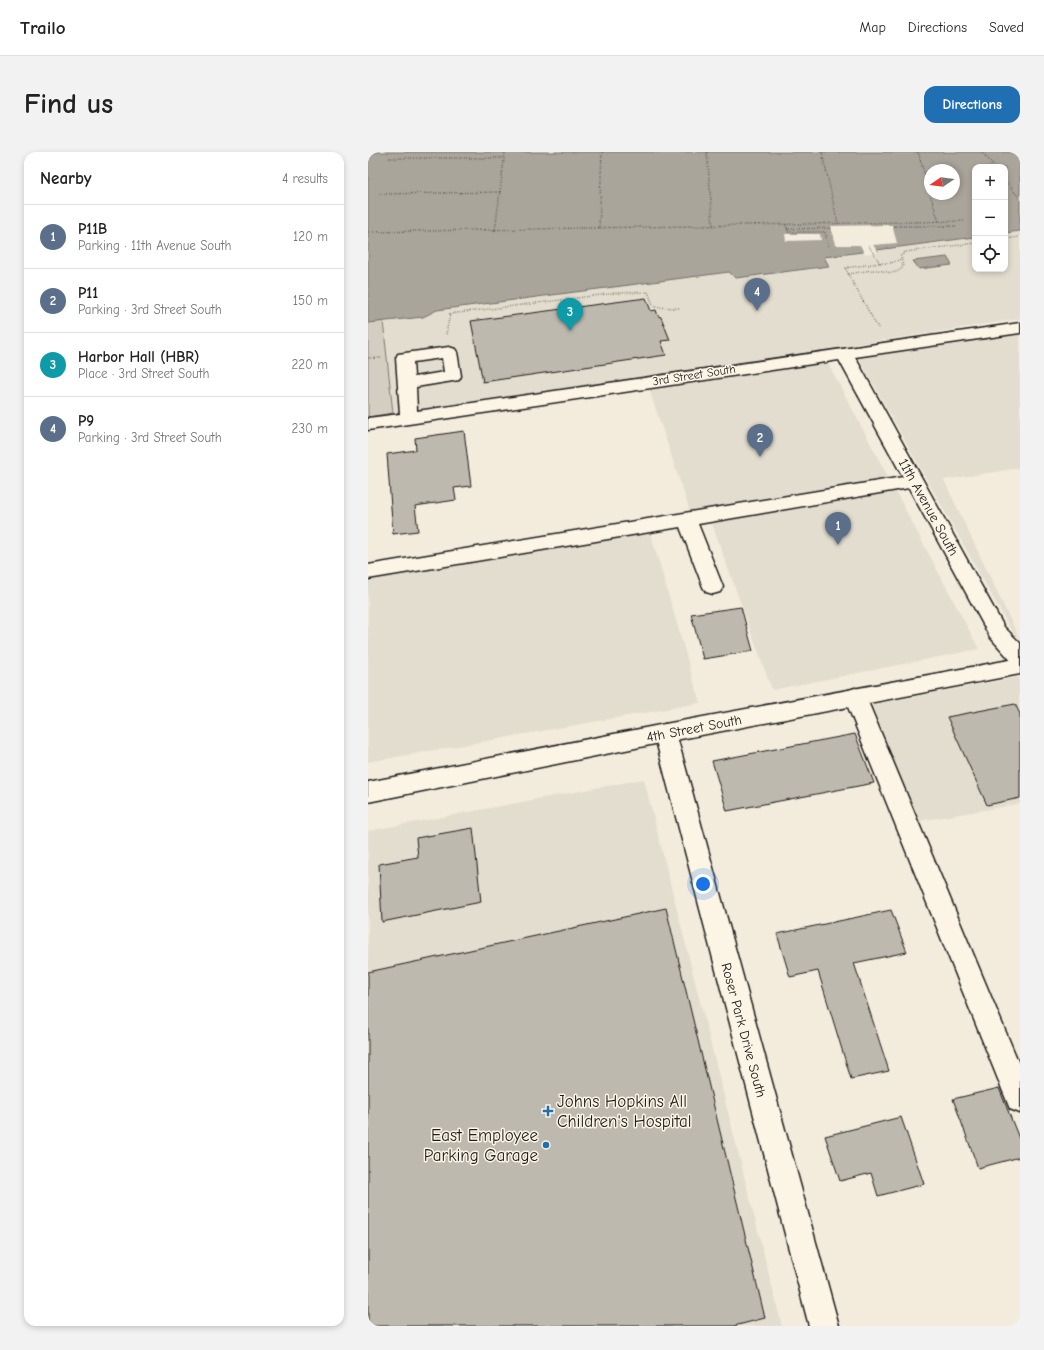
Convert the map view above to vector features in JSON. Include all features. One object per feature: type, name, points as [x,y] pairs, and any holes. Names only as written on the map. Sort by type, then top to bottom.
[{"type":"street","name":"3rd Street South","points":[[368,424],[1020,328]]},
{"type":"street","points":[[407,383],[453,376],[449,352],[404,358],[409,418]]},
{"type":"street","name":"11th Avenue South","points":[[844,353],[997,632],[1020,657]]},
{"type":"street","points":[[368,572],[915,481]]},
{"type":"street","points":[[687,518],[690,530],[713,587]]},
{"type":"street","name":"4th Street South","points":[[368,792],[664,733],[1020,666]]},
{"type":"street","points":[[855,697],[1020,1099]]},
{"type":"street","name":"Roser Park Drive South","points":[[664,733],[824,1326]]},
{"type":"path","points":[[494,231],[505,152]]},
{"type":"path","points":[[599,228],[602,152]]},
{"type":"path","points":[[707,152],[714,226]]},
{"type":"path","points":[[822,152],[838,224]]},
{"type":"path","points":[[918,152],[924,172]]},
{"type":"path","points":[[982,152],[992,164]]},
{"type":"path","points":[[390,158],[504,158]]},
{"type":"path","points":[[1008,184],[1020,199]]},
{"type":"path","points":[[379,194],[500,192]]},
{"type":"path","points":[[932,200],[939,222]]},
{"type":"path","points":[[893,226],[956,226],[955,221]]},
{"type":"path","points":[[368,232],[494,231],[964,221]]},
{"type":"path","points":[[910,222],[911,226]]},
{"type":"path","points":[[786,225],[788,232],[825,232],[828,246]]},
{"type":"path","points":[[787,229],[832,228]]},
{"type":"path","points":[[1008,239],[1020,237]]},
{"type":"path","points":[[848,274],[877,270],[887,273],[898,272],[903,267],[901,256],[906,252],[972,243]]},
{"type":"path","points":[[868,245],[880,263]]},
{"type":"path","points":[[878,328],[845,268],[891,263],[901,259]]},
{"type":"path","points":[[449,352],[446,334],[450,314],[616,292],[648,292],[654,307],[679,308]]},
{"type":"shaded area","points":[[368,152],[1020,152],[1020,231],[1008,233],[1008,164],[972,164],[972,237],[824,257],[829,266],[736,278],[729,272],[437,310],[423,317],[368,323]]},
{"type":"shaded area","points":[[1020,231],[1020,319],[821,350],[979,649],[772,690],[708,513],[691,515],[645,377],[393,413],[383,321],[423,317],[437,310],[729,272],[736,278],[828,266],[824,257],[972,237],[972,272],[1008,272],[1008,233]]},
{"type":"shaded area","points":[[947,257],[952,265],[919,269],[913,261]]},
{"type":"shaded area","points":[[383,321],[393,413],[368,417],[368,323]]},
{"type":"shaded area","points":[[1020,334],[1020,468],[944,480],[1020,640],[1010,628],[858,357]]},
{"type":"shaded area","points":[[649,528],[700,703],[368,762],[368,577]]},
{"type":"shaded area","points":[[1019,677],[1020,804],[901,824],[853,708]]},
{"type":"shaded area","name":"Johns Hopkins All Children's Hospital","points":[[644,779],[782,1326],[368,1326],[368,831]]},
{"type":"pier","points":[[892,225],[897,243],[873,245],[878,252],[865,254],[860,245],[835,245],[831,226]]},
{"type":"pier","points":[[785,234],[820,234],[821,240],[786,241]]},
{"type":"building","points":[[646,298],[651,311],[656,310],[658,316],[661,317],[670,340],[661,341],[666,355],[483,382],[471,321]]},
{"type":"building","points":[[464,431],[471,486],[454,488],[456,500],[415,506],[418,531],[393,534],[387,454],[416,450],[415,438]]},
{"type":"building","points":[[741,607],[753,651],[703,659],[691,614]]},
{"type":"building","points":[[1015,704],[1020,714],[1020,798],[987,805],[947,717]]},
{"type":"building","points":[[855,734],[874,783],[727,811],[712,761]]},
{"type":"building","points":[[473,828],[481,902],[382,922],[379,864],[418,857],[416,838]]},
{"type":"building","name":"Johns Hopkins All Children's Hospital","points":[[666,908],[765,1318],[734,1326],[368,1326],[368,972]]},
{"type":"building","points":[[891,910],[907,952],[854,963],[889,1071],[851,1079],[818,971],[790,977],[777,934]]},
{"type":"building","points":[[999,1088],[1020,1141],[1020,1157],[978,1168],[953,1099]]},
{"type":"building","points":[[901,1117],[924,1184],[878,1196],[871,1173],[840,1181],[825,1136]]},
{"type":"place","name":"P9","points":[[757,311]]},
{"type":"place","name":"Harbor Hall (HBR)","points":[[570,331]]},
{"type":"place","name":"P11","points":[[760,457]]},
{"type":"place","name":"P11B","points":[[838,545]]},
{"type":"place","name":"Johns Hopkins All Children's Hospital","points":[[548,1111]]},
{"type":"place","name":"East Employee Parking Garage","points":[[546,1145]]}]
